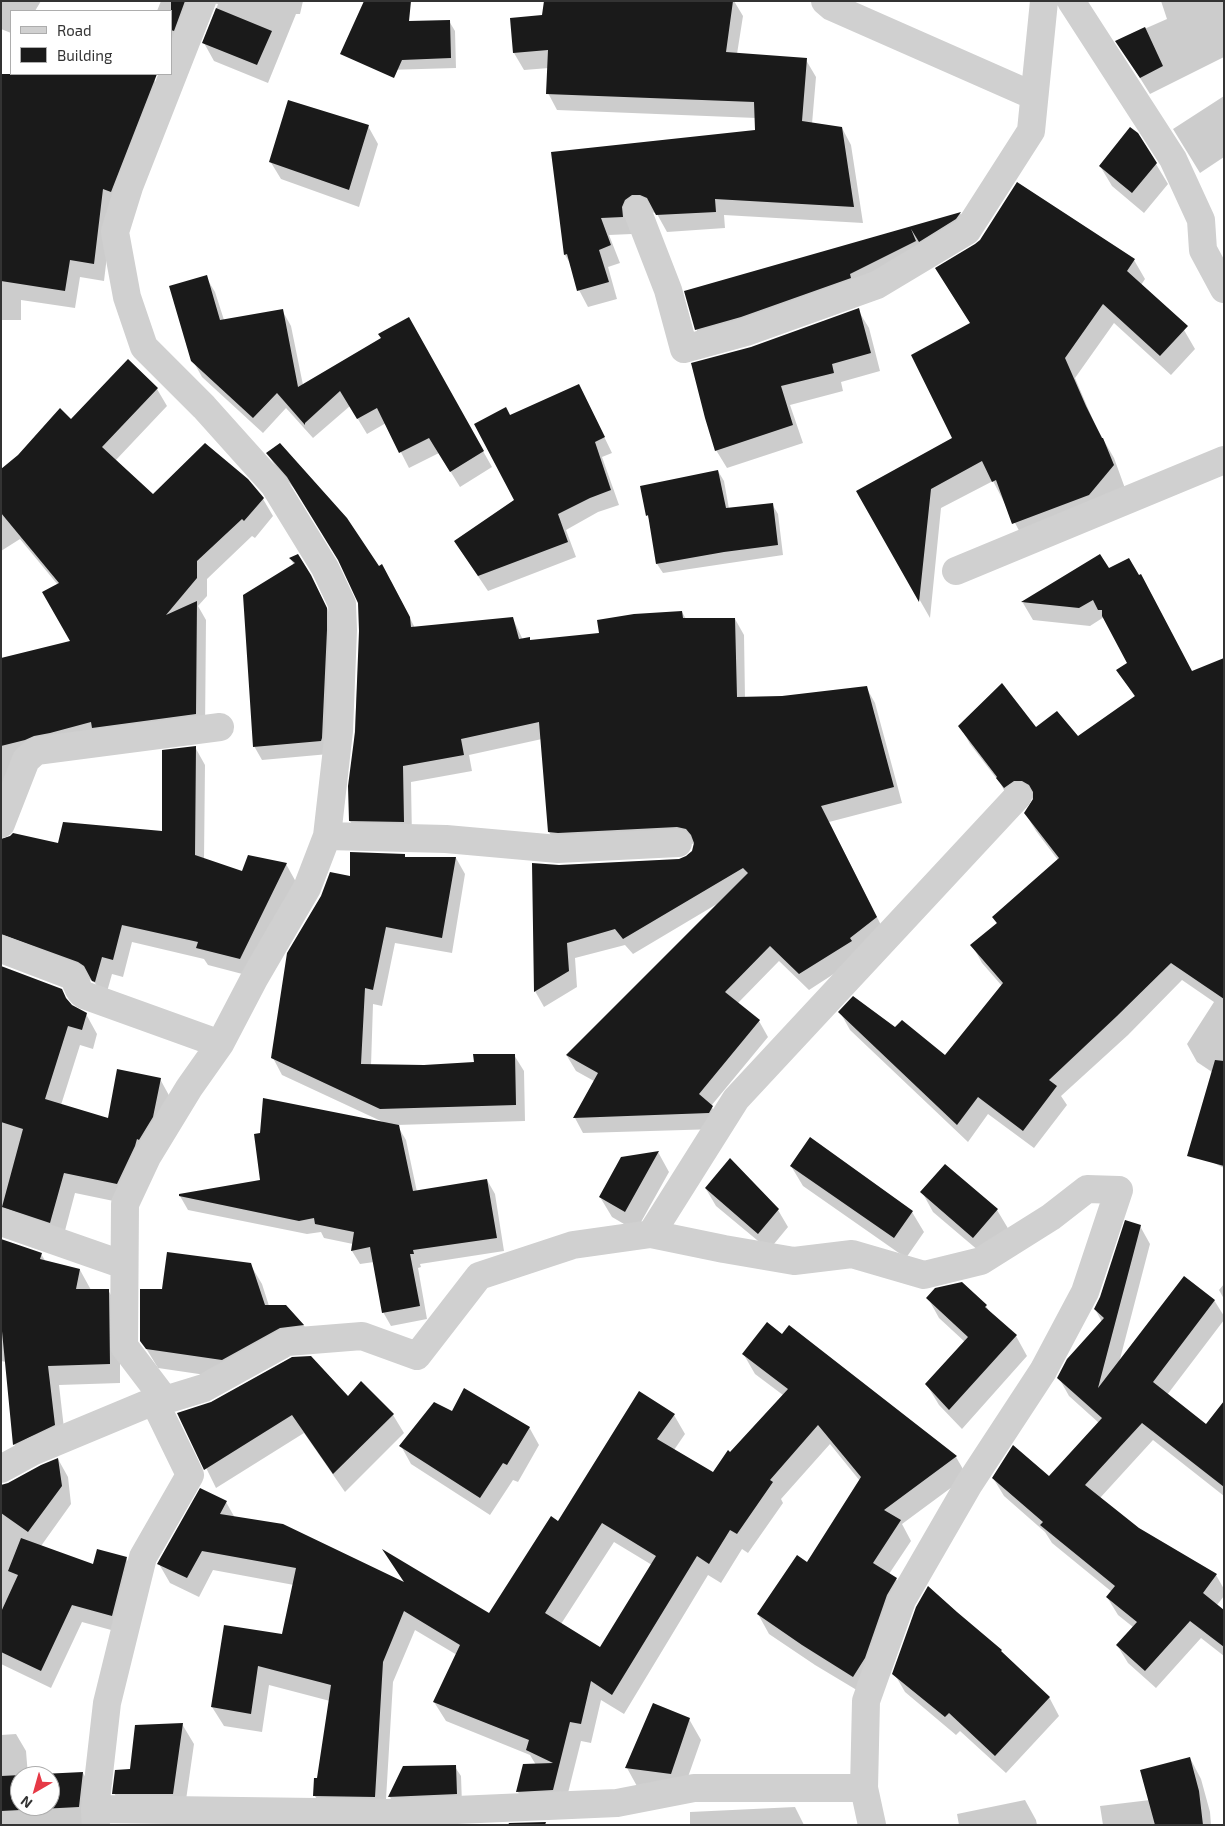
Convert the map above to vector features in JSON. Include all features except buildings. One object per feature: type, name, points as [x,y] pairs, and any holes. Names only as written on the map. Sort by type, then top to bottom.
[{"type":"street","points":[[202,1],[129,187],[115,232],[126,297],[144,347],[204,407],[274,486],[325,568],[342,604],[343,630],[339,731],[327,836],[307,888],[220,1044],[189,1088],[147,1157],[124,1204],[124,1346],[159,1401],[190,1475],[143,1557],[107,1703],[96,1817],[388,1813],[617,1803],[694,1788],[864,1788]]},
{"type":"street","points":[[825,1],[832,7],[1034,96]]},
{"type":"street","points":[[637,210],[668,290],[684,350],[746,332],[877,285],[966,231],[1031,132],[1044,1]]},
{"type":"street","points":[[1071,1],[1173,159],[1202,220],[1203,250],[1224,289]]},
{"type":"street","points":[[956,571],[1224,460]]},
{"type":"street","points":[[1,824],[26,760],[36,751],[220,728]]},
{"type":"street","points":[[651,1234],[736,1099],[1018,796]]},
{"type":"street","points":[[327,836],[446,839],[558,849],[678,843]]},
{"type":"street","points":[[1,949],[72,976],[76,980],[78,991],[84,995],[220,1044]]},
{"type":"street","points":[[1,1469],[34,1451],[159,1401],[204,1388],[287,1342],[362,1336],[416,1356],[479,1276],[573,1245],[651,1234],[794,1261],[852,1254],[924,1275],[981,1261],[1051,1217],[1087,1188],[1119,1190],[1085,1292],[1043,1371],[969,1484],[902,1600],[866,1701],[864,1788],[872,1825]]},
{"type":"street","points":[[1,1222],[124,1264]]}]
